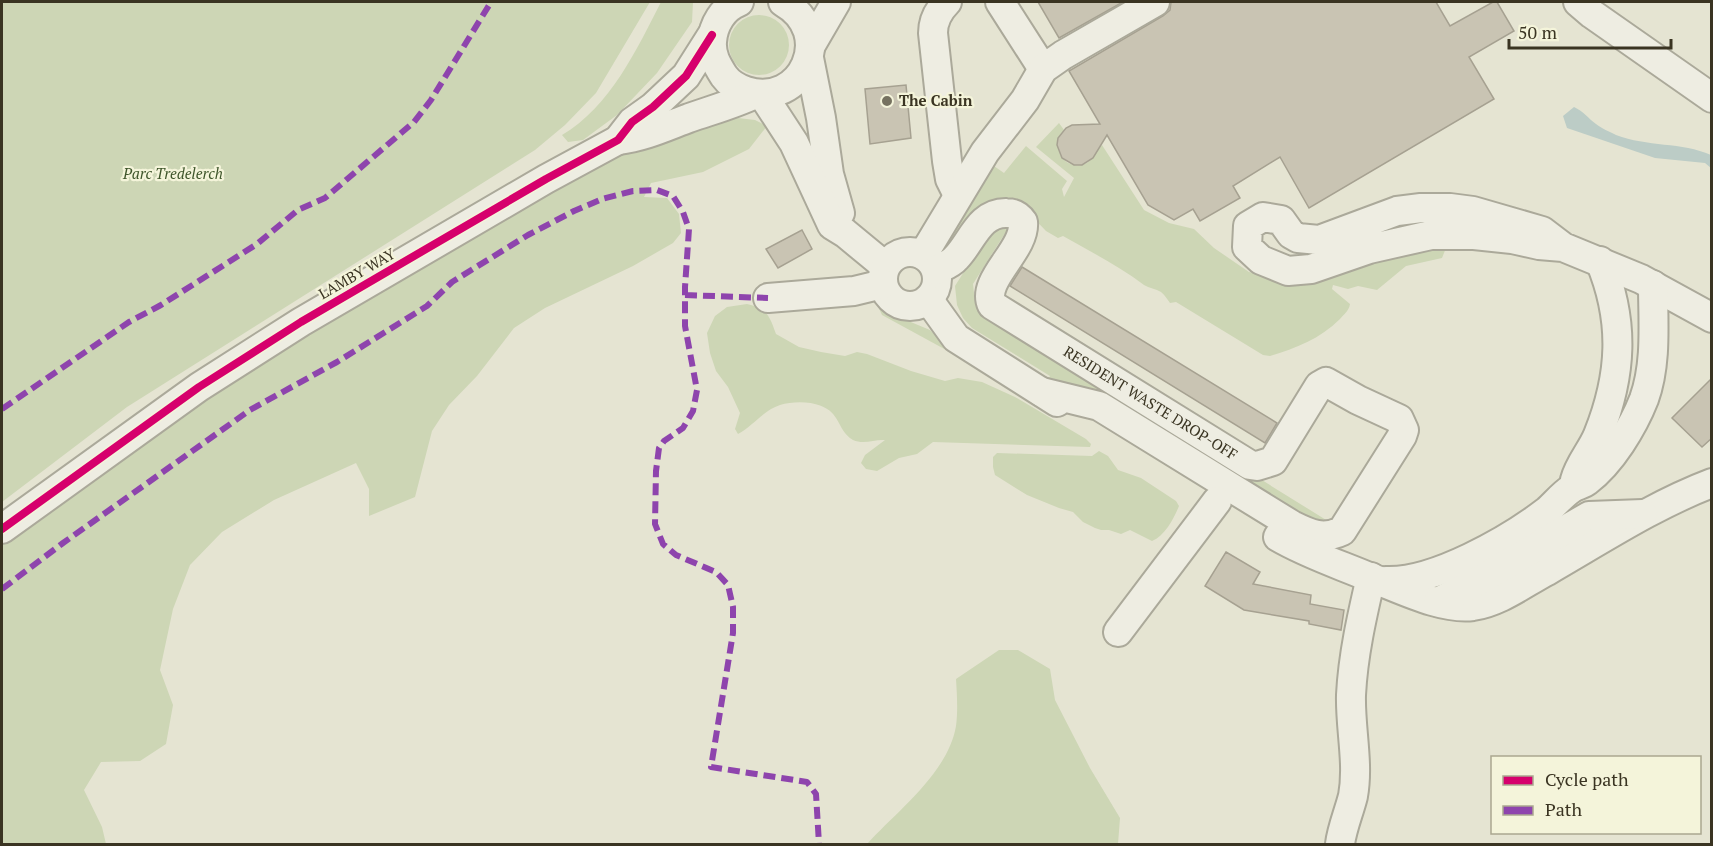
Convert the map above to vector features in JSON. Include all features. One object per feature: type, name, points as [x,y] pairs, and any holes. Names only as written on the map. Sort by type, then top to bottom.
[{"type":"street","points":[[710,2],[715,62],[727,80],[738,88],[758,94],[794,143],[832,225],[845,233],[884,275],[886,293],[900,305],[919,305],[928,299],[936,286],[929,263],[915,252],[898,254],[884,275],[854,291],[768,298]]},
{"type":"street","name":"LAMBY WAY","points":[[618,140],[632,122],[653,108],[686,76],[722,15],[733,4],[739,2]]},
{"type":"street","points":[[783,2],[795,9],[808,28],[829,174],[845,233]]},
{"type":"street","name":"LAMBY WAY","points":[[2,529],[199,387],[282,334],[536,185],[618,140],[640,137],[758,94],[774,92],[790,85],[802,73],[810,52],[836,2]]},
{"type":"street","points":[[947,2],[937,14],[933,24],[933,33],[950,179],[958,195]]},
{"type":"street","points":[[1000,2],[1043,69]]},
{"type":"street","points":[[929,263],[958,195],[996,136],[1025,100],[1043,69],[1155,2]]},
{"type":"street","points":[[1578,2],[1592,15],[1712,98]]},
{"type":"street","points":[[1563,247],[1542,231],[1473,211],[1450,208],[1397,211],[1319,240],[1298,238],[1291,234],[1281,220],[1263,217],[1248,226],[1247,247],[1261,260],[1288,271],[1311,270],[1369,249],[1431,236],[1474,235],[1512,239],[1563,247],[1600,261],[1653,285],[1712,318]]},
{"type":"street","name":"RESIDENT WASTE DROP-OFF","points":[[929,263],[955,260],[982,223],[990,217],[1008,213],[1016,215],[1023,222],[1023,234],[991,287],[992,305],[1250,465],[1257,466],[1273,461],[1319,386],[1326,382],[1399,419],[1404,430],[1342,531],[1334,535],[1312,535],[1292,525],[1099,406],[1042,392]]},
{"type":"street","points":[[1572,487],[1576,474],[1591,451],[1599,433],[1617,374],[1616,322],[1612,295],[1600,261]]},
{"type":"street","points":[[1375,579],[1400,582],[1424,576],[1495,546],[1549,509],[1572,487],[1586,483],[1624,439],[1643,400],[1649,381],[1652,354],[1653,285]]},
{"type":"street","points":[[928,299],[956,338],[1217,501],[1303,551],[1438,602],[1461,607],[1489,601],[1511,592],[1675,498],[1712,483]]},
{"type":"street","points":[[1118,632],[1217,501]]},
{"type":"street","points":[[1549,509],[1568,509],[1589,516],[1648,514]]},
{"type":"street","points":[[1438,602],[1589,516]]},
{"type":"street","points":[[1340,844],[1343,825],[1353,795],[1354,739],[1351,692],[1356,649],[1375,579]]},
{"type":"green space","name":"Parc Tredelerch","points":[[2,2],[650,2],[596,93],[565,125],[535,150],[127,407],[2,502]]},
{"type":"green space","points":[[661,2],[693,2],[692,22],[657,73],[617,115],[583,140],[568,142],[562,135],[579,123],[608,93],[632,57]]},
{"type":"green space","points":[[759,15],[780,24],[789,45],[780,66],[759,75],[738,66],[729,45],[738,24]]},
{"type":"green space","points":[[738,118],[755,120],[767,126],[749,149],[703,172],[651,183],[644,197],[667,198],[679,214],[681,233],[673,243],[633,266],[545,308],[514,328],[477,376],[449,405],[432,431],[415,497],[369,516],[369,489],[356,463],[274,500],[222,532],[190,565],[173,609],[160,670],[173,705],[166,744],[140,761],[101,762],[84,790],[102,827],[106,844],[2,844],[2,542],[280,348],[585,169],[658,139]]},
{"type":"green space","points":[[1059,123],[1064,130],[1058,142],[1058,148],[1068,163],[1082,165],[1086,163],[1102,145],[1144,210],[1169,223],[1194,229],[1214,248],[1249,272],[1286,281],[1390,254],[1446,248],[1442,258],[1406,266],[1377,290],[1358,286],[1348,289],[1333,285],[1332,289],[1350,304],[1349,309],[1332,326],[1316,337],[1270,356],[1263,355],[1176,302],[1170,303],[1161,292],[1144,285],[1115,265],[1063,236],[1058,238],[1046,231],[1022,206],[956,247],[945,239],[991,164],[1004,173],[1026,146],[1067,181],[1062,189],[1064,197],[1074,178],[1036,147]]},
{"type":"green space","points":[[992,227],[1009,227],[973,284],[975,302],[1331,523],[1321,528],[1047,382],[1050,376],[972,328],[963,318],[957,305],[955,286]]},
{"type":"green space","points":[[747,304],[763,310],[769,317],[776,334],[799,347],[845,356],[857,352],[945,381],[958,378],[982,382],[1015,397],[1086,439],[1091,444],[1090,447],[933,442],[917,454],[899,458],[877,471],[866,469],[861,463],[865,455],[885,440],[861,442],[853,440],[826,408],[803,402],[774,407],[738,434],[735,429],[740,413],[728,387],[716,371],[707,333],[715,316],[727,307]]},
{"type":"green space","points":[[877,304],[894,315],[930,330],[952,351],[948,351],[882,315]]},
{"type":"green space","points":[[1099,451],[1108,456],[1118,470],[1141,478],[1176,501],[1179,506],[1174,516],[1157,539],[1152,541],[1130,530],[1121,534],[1095,528],[1083,522],[1073,512],[1027,495],[995,475],[993,467],[993,457],[997,453],[1092,456]]},
{"type":"green space","points":[[999,650],[1018,650],[1050,669],[1055,700],[1090,768],[1120,818],[1118,844],[867,844],[920,790],[943,760],[956,726],[956,679]]},
{"type":"shaded area","points":[[1574,107],[1616,135],[1628,139],[1688,148],[1711,155],[1711,168],[1705,163],[1655,158],[1567,128],[1563,116]]},
{"type":"building","points":[[1038,2],[1123,2],[1059,38]]},
{"type":"building","points":[[1171,2],[1436,2],[1450,26],[1493,2],[1497,2],[1514,31],[1469,57],[1494,99],[1309,208],[1280,157],[1233,186],[1240,198],[1200,221],[1193,209],[1174,220],[1148,205],[1107,135],[1093,158],[1082,165],[1074,165],[1062,158],[1057,145],[1058,138],[1066,128],[1072,125],[1100,124],[1069,71],[1163,16],[1170,10]]},
{"type":"building","points":[[906,85],[911,138],[870,144],[865,89]]},
{"type":"building","points":[[802,230],[812,249],[778,268],[766,249]]},
{"type":"building","points":[[1022,267],[1277,423],[1265,443],[1010,286]]},
{"type":"building","points":[[1712,378],[1712,438],[1702,447],[1672,418]]},
{"type":"building","points":[[1226,552],[1260,572],[1253,584],[1311,595],[1310,604],[1344,610],[1341,630],[1309,624],[1309,621],[1244,610],[1205,586]]},
{"type":"marked path","points":[[2,409],[129,322],[161,305],[257,244],[298,210],[325,198],[414,122],[431,100],[491,2]]},
{"type":"marked path","points":[[2,589],[250,410],[337,362],[427,306],[452,282],[528,235],[602,199],[633,191],[657,190],[673,196],[683,212],[689,229],[685,326],[697,390],[693,411],[683,428],[664,441],[659,448],[655,524],[663,544],[676,555],[716,572],[728,585],[733,607],[733,633],[711,767],[807,782],[816,794],[819,844]]},
{"type":"marked path","points":[[685,295],[768,298]]},
{"type":"cycle path","points":[[2,529],[199,387],[301,322],[546,179],[618,140],[632,122],[653,107],[686,76],[712,35]]},
{"type":"place","name":"The Cabin","points":[[887,101]]}]
